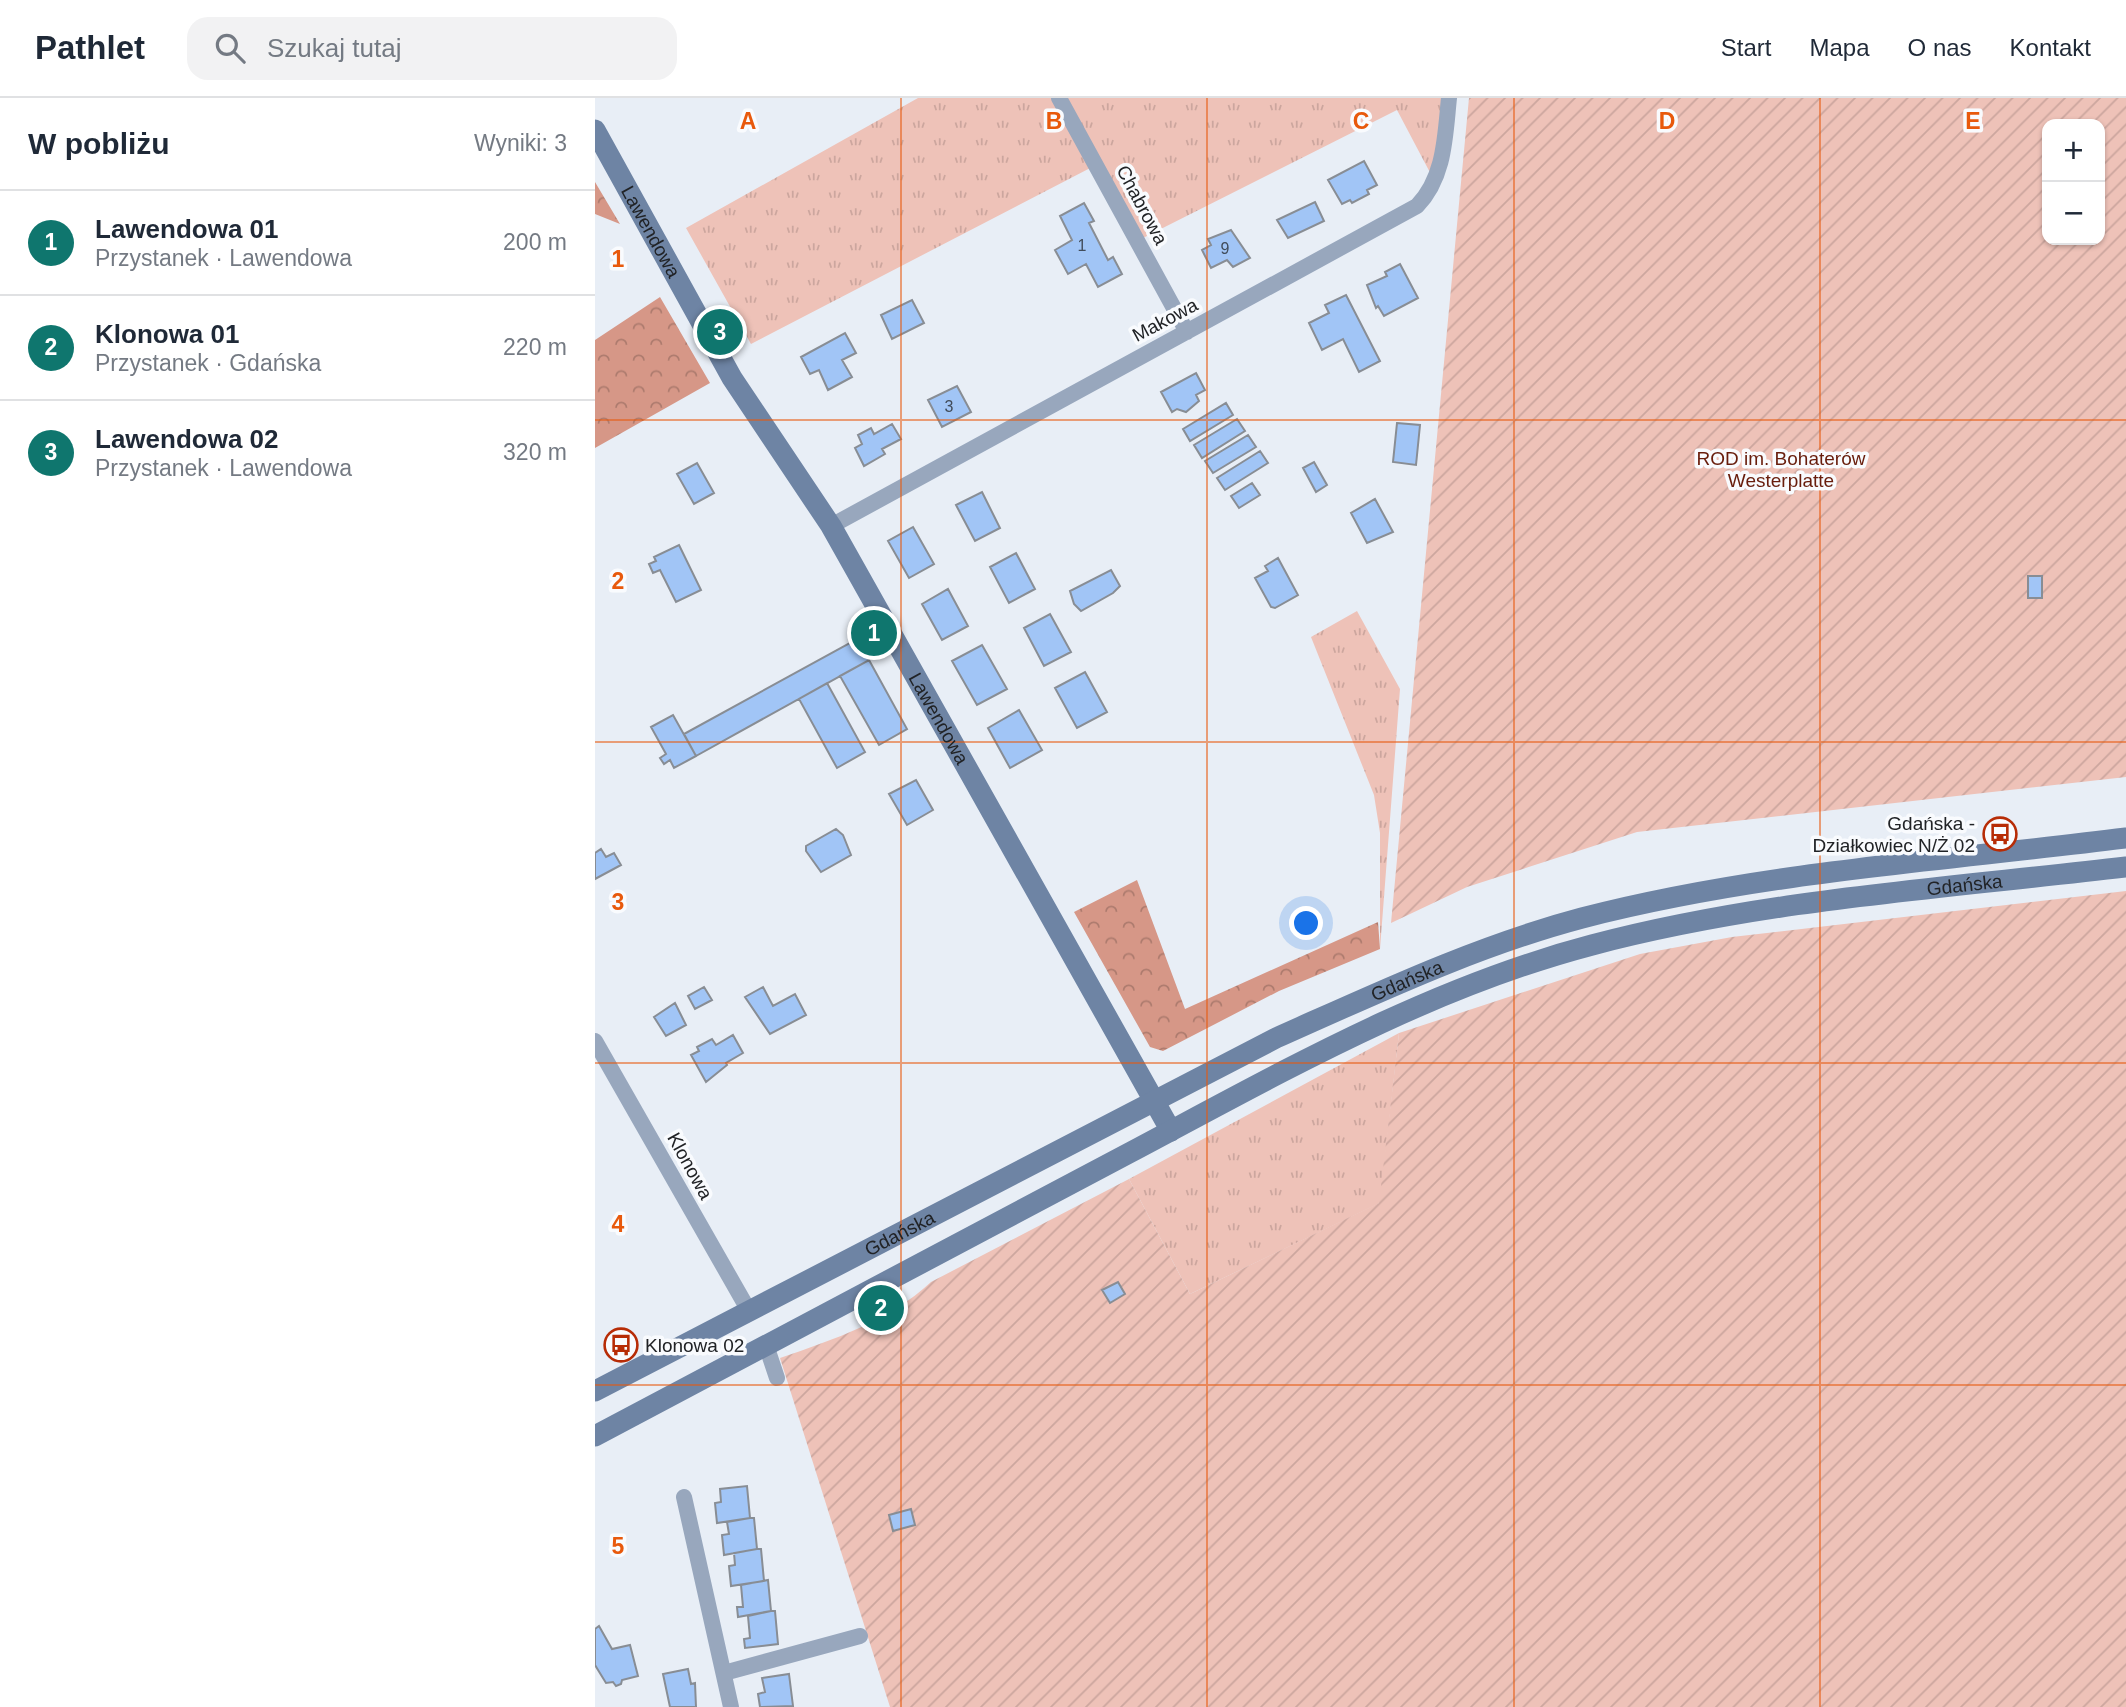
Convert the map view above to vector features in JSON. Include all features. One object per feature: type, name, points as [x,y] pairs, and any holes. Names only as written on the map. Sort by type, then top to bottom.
[{"type":"main road","name":"Lawendowa","points":[[595,130],[732,377],[831,526],[1171,1131]]},
{"type":"main road","name":"Gdańska","points":[[595,1391],[1276,1038],[1372,995],[1487,950],[1579,919],[1674,896],[1775,879],[2126,838]]},
{"type":"main road","name":"Gdańska","points":[[595,1436],[1171,1131],[1406,1011],[1496,976],[1590,945],[1681,924],[1777,909],[2126,867]]},
{"type":"main road","points":[[749,1311],[766,1345]]},
{"type":"street","name":"Chabrowa","points":[[1059,98],[1187,332]]},
{"type":"street","name":"Makowa","points":[[831,526],[1417,206],[1427,195],[1438,173],[1449,98]]},
{"type":"street","name":"Klonowa","points":[[595,1041],[749,1311]]},
{"type":"street","points":[[766,1345],[777,1378]]},
{"type":"street","points":[[684,1497],[731,1707]]},
{"type":"street","points":[[724,1673],[860,1636]]},
{"type":"green space","points":[[918,98],[1449,98],[1435,182],[1397,110],[1137,241],[1096,165],[751,344],[686,228]]},
{"type":"green space","name":"ROD im. Bohaterów Westerplatte","points":[[1469,98],[2126,98],[2126,777],[1637,832],[1467,887],[1391,923]]},
{"type":"green space","points":[[595,182],[620,224],[595,214]]},
{"type":"green space","points":[[660,297],[710,383],[595,448],[595,340]]},
{"type":"green space","points":[[1357,611],[1400,689],[1380,949],[1380,833],[1374,795],[1311,637]]},
{"type":"green space","points":[[1137,880],[1185,1009],[1378,922],[1380,949],[1279,991],[1163,1051],[1150,1047],[1074,912]]},
{"type":"green space","points":[[2126,891],[2126,1707],[890,1707],[780,1358],[860,1328],[897,1308],[931,1282],[1129,1179],[1190,1294],[1379,1203],[1399,1033],[1640,954],[1732,937]]},
{"type":"green space","points":[[1399,1033],[1380,1203],[1190,1294],[1129,1179]]},
{"type":"building","points":[[1364,161],[1377,185],[1367,190],[1369,194],[1352,203],[1350,200],[1342,204],[1328,180]]},
{"type":"building","points":[[1315,202],[1324,221],[1288,238],[1277,220]]},
{"type":"building","points":[[1084,203],[1094,221],[1089,223],[1108,260],[1113,257],[1122,274],[1098,287],[1086,264],[1068,274],[1055,250],[1072,240],[1060,216]]},
{"type":"building","points":[[1231,230],[1250,258],[1233,267],[1227,260],[1211,268],[1202,250],[1211,245],[1208,239]]},
{"type":"building","points":[[1400,264],[1418,298],[1384,316],[1378,306],[1376,308],[1367,285],[1387,276],[1385,272]]},
{"type":"building","points":[[1346,295],[1380,361],[1359,372],[1343,339],[1322,350],[1309,323],[1329,313],[1325,305]]},
{"type":"building","points":[[912,300],[924,323],[892,339],[881,315]]},
{"type":"building","points":[[845,333],[856,353],[842,360],[852,377],[828,390],[819,370],[810,374],[801,357]]},
{"type":"building","points":[[1196,373],[1205,390],[1196,395],[1199,401],[1186,412],[1177,409],[1172,412],[1161,392]]},
{"type":"building","points":[[957,386],[971,412],[942,427],[928,400]]},
{"type":"building","points":[[1226,403],[1233,415],[1190,441],[1183,429]]},
{"type":"building","points":[[1237,419],[1245,431],[1202,458],[1194,445]]},
{"type":"building","points":[[1397,423],[1420,425],[1416,465],[1393,462]]},
{"type":"building","points":[[892,424],[901,439],[882,449],[885,454],[864,466],[855,448],[862,444],[858,435],[871,428],[874,434]]},
{"type":"building","points":[[1248,435],[1256,447],[1213,473],[1205,461]]},
{"type":"building","points":[[1260,451],[1268,463],[1225,490],[1217,478]]},
{"type":"building","points":[[1314,462],[1327,485],[1316,492],[1303,468]]},
{"type":"building","points":[[697,463],[714,493],[694,504],[677,474]]},
{"type":"building","points":[[1252,483],[1260,495],[1239,508],[1231,496]]},
{"type":"building","points":[[982,492],[1000,528],[975,541],[956,505]]},
{"type":"building","points":[[1375,499],[1393,532],[1367,543],[1351,513]]},
{"type":"building","points":[[913,527],[934,564],[909,578],[888,541]]},
{"type":"building","points":[[679,545],[701,590],[676,602],[660,570],[653,573],[649,564],[656,561],[654,557]]},
{"type":"building","points":[[1016,553],[1035,589],[1009,603],[990,567]]},
{"type":"building","points":[[1278,558],[1298,595],[1275,608],[1271,607],[1255,578],[1268,571],[1265,566]]},
{"type":"building","points":[[1111,570],[1120,586],[1113,593],[1081,611],[1074,604],[1070,591]]},
{"type":"building","points":[[2028,576],[2042,576],[2042,598],[2028,598]]},
{"type":"building","points":[[948,589],[968,626],[942,640],[922,604]]},
{"type":"building","points":[[1050,614],[1071,652],[1044,666],[1024,628]]},
{"type":"building","points":[[857,639],[869,660],[696,756],[684,734]]},
{"type":"building","points":[[982,645],[1007,689],[977,705],[952,661]]},
{"type":"building","points":[[869,660],[907,729],[879,745],[840,676]]},
{"type":"building","points":[[1085,672],[1107,712],[1077,728],[1055,688]]},
{"type":"building","points":[[827,683],[865,752],[837,768],[799,699]]},
{"type":"building","points":[[1019,710],[1042,750],[1010,768],[988,728]]},
{"type":"building","points":[[673,715],[696,756],[674,768],[670,760],[664,764],[660,758],[666,754],[651,727]]},
{"type":"building","points":[[916,780],[933,810],[907,825],[889,794]]},
{"type":"building","points":[[836,829],[843,835],[851,855],[821,872],[806,851],[806,846]]},
{"type":"building","points":[[601,849],[606,857],[614,853],[621,865],[595,879],[595,853]]},
{"type":"building","points":[[704,987],[712,1000],[695,1009],[688,996]]},
{"type":"building","points":[[763,987],[773,1006],[795,994],[806,1015],[770,1034],[745,997]]},
{"type":"building","points":[[675,1003],[686,1025],[666,1036],[654,1017]]},
{"type":"building","points":[[733,1035],[743,1053],[726,1063],[727,1065],[706,1082],[691,1055],[699,1051],[697,1047],[712,1039],[716,1045]]},
{"type":"building","points":[[1118,1282],[1125,1294],[1110,1303],[1102,1290]]},
{"type":"building","points":[[747,1486],[750,1518],[717,1523],[715,1503],[721,1502],[720,1489]]},
{"type":"building","points":[[911,1509],[915,1525],[893,1531],[889,1515]]},
{"type":"building","points":[[754,1518],[757,1549],[724,1555],[722,1535],[729,1534],[727,1522]]},
{"type":"building","points":[[761,1549],[764,1581],[731,1586],[729,1566],[735,1565],[734,1553]]},
{"type":"building","points":[[768,1580],[771,1611],[738,1617],[737,1607],[743,1607],[741,1585]]},
{"type":"building","points":[[775,1611],[778,1644],[745,1648],[744,1639],[750,1638],[748,1616]]},
{"type":"building","points":[[599,1626],[612,1649],[630,1645],[638,1676],[622,1680],[621,1684],[616,1686],[613,1682],[606,1683],[595,1665],[595,1629]]},
{"type":"building","points":[[688,1669],[691,1684],[695,1683],[696,1707],[670,1707],[663,1674]]},
{"type":"building","points":[[789,1674],[793,1706],[760,1707],[758,1694],[765,1692],[762,1678]]},
{"type":"place","name":"Lawendowa 02","points":[[720,332]]},
{"type":"place","name":"Lawendowa 01","points":[[874,633]]},
{"type":"place","name":"Gdańska - Działkowiec N/Ż 02","points":[[2000,834]]},
{"type":"place","name":"Klonowa 01","points":[[881,1308]]},
{"type":"place","name":"Klonowa 02","points":[[621,1345]]}]
